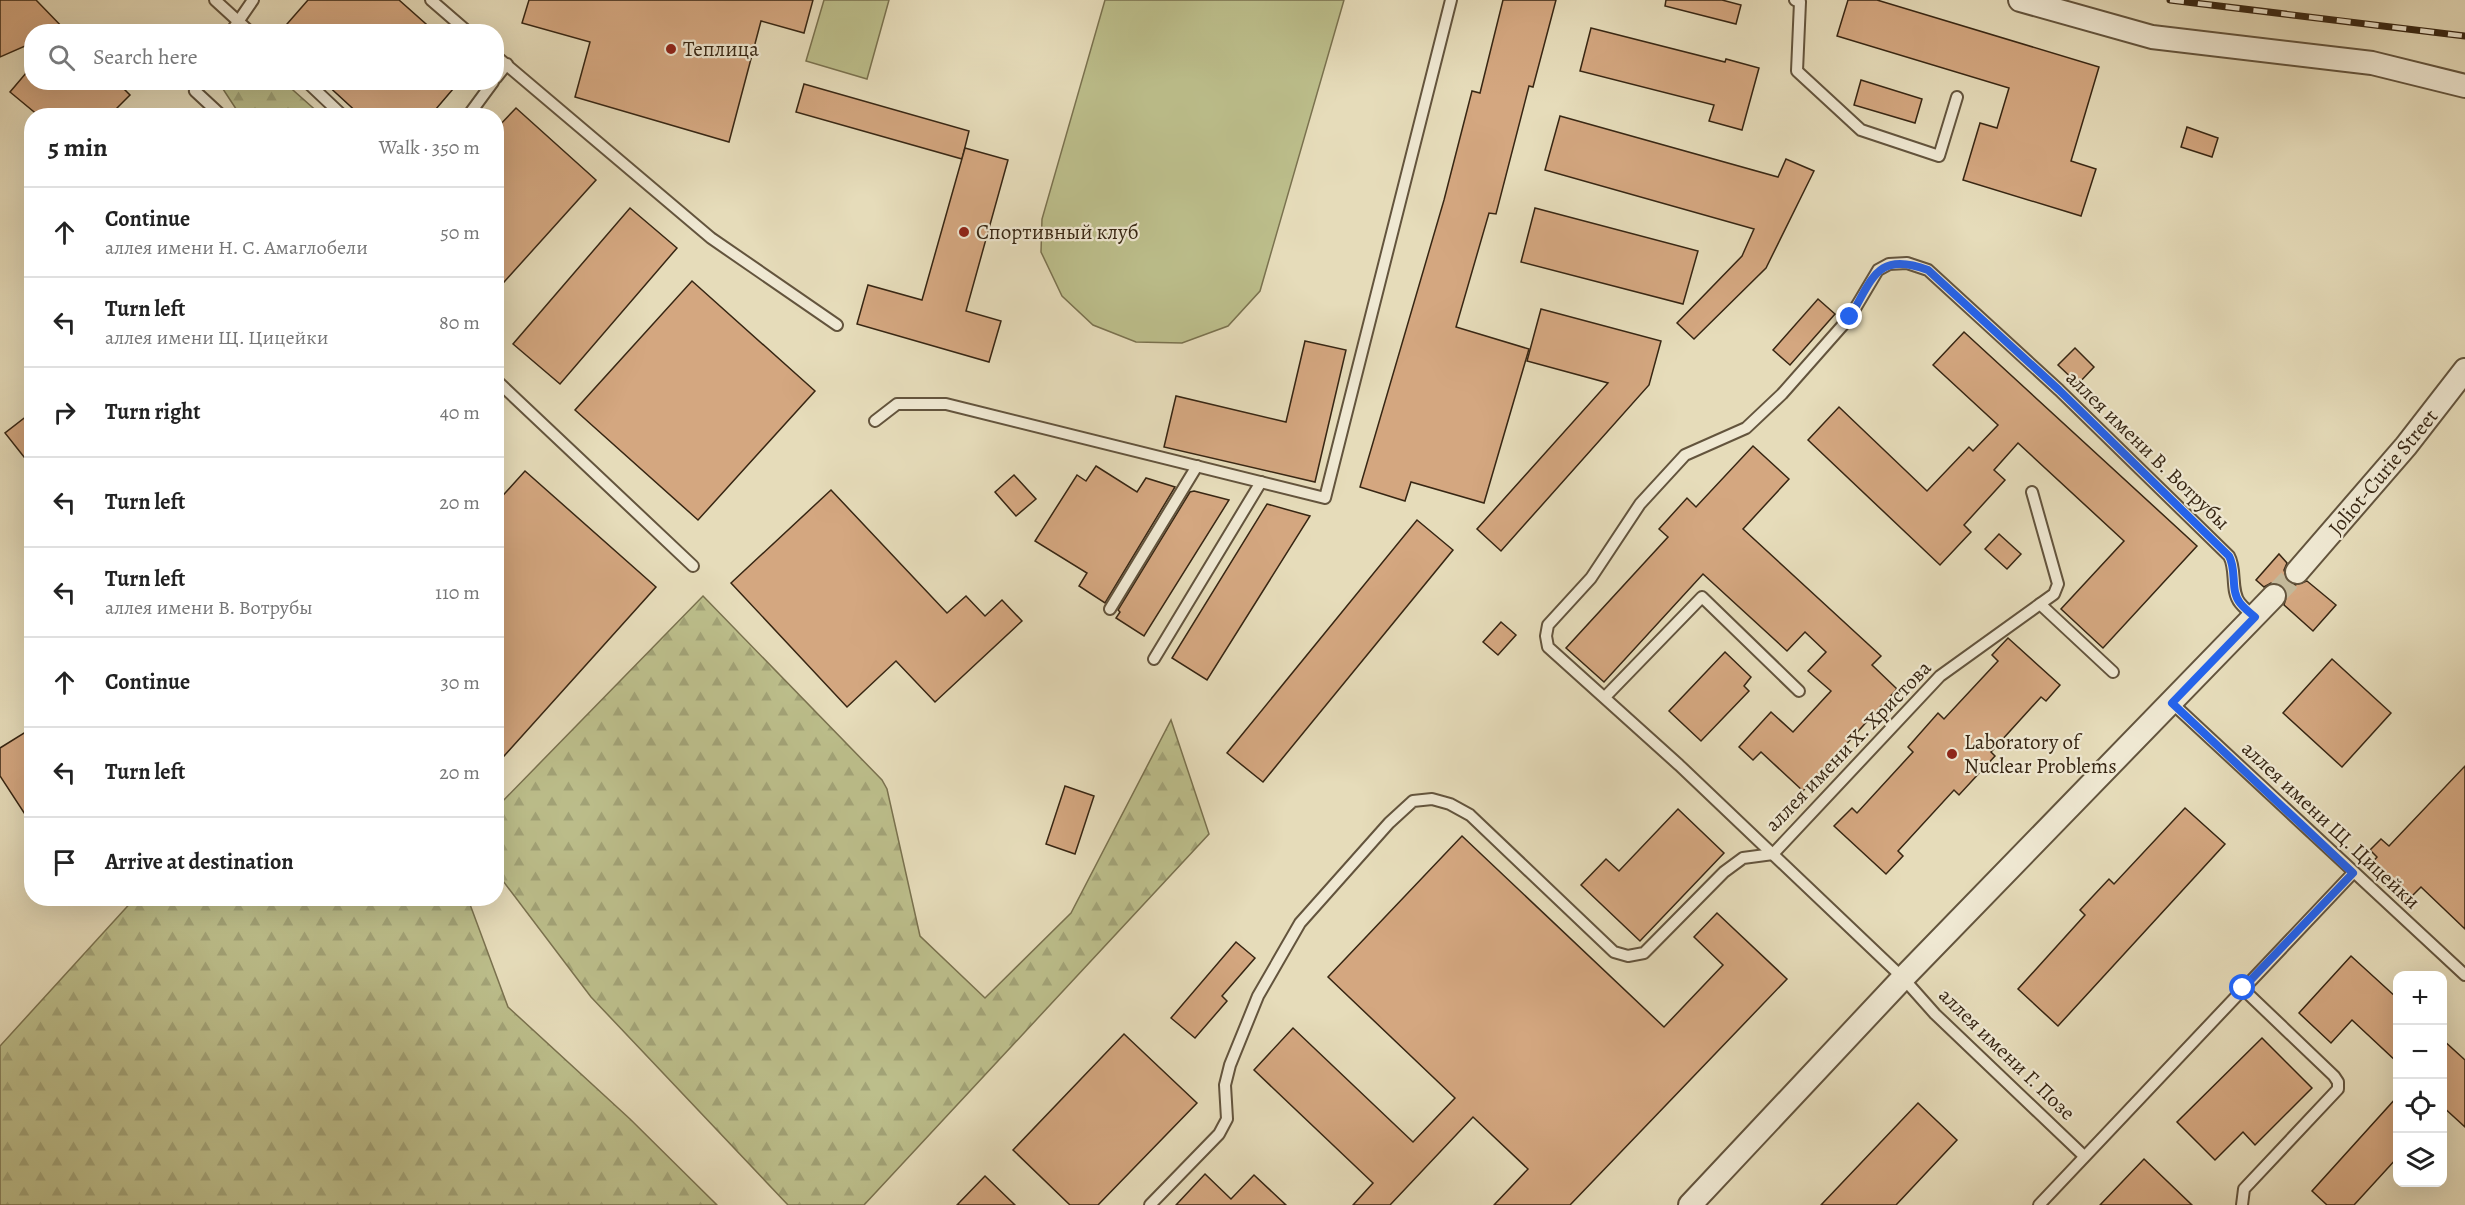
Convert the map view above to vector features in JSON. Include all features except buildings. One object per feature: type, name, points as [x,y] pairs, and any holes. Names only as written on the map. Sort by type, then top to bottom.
[{"type":"street","points":[[2020,0],[2152,37],[2372,63],[2465,86]]},
{"type":"street","name":"Joliot-Curie Street","points":[[2297,572],[2399,454],[2465,370]]},
{"type":"street","points":[[1690,1205],[1903,978],[2274,596]]},
{"type":"lane","points":[[215,0],[241,24]]},
{"type":"lane","points":[[235,24],[253,0]]},
{"type":"lane","points":[[431,0],[459,24]]},
{"type":"lane","points":[[875,421],[897,404],[946,404],[1325,498],[1451,0]]},
{"type":"lane","points":[[1795,0],[1800,2],[1797,71],[1861,130],[1939,156],[1957,97]]},
{"type":"lane","points":[[504,62],[711,238],[837,325]]},
{"type":"lane","points":[[504,68],[507,64]]},
{"type":"lane","points":[[196,90],[213,108]]},
{"type":"lane","points":[[315,90],[335,108]]},
{"type":"lane","points":[[474,108],[487,90]]},
{"type":"lane","name":"аллея имени В. Вотрубы","points":[[1605,697],[1548,647],[1546,636],[1548,625],[1591,578],[1640,504],[1685,455],[1746,428],[1782,394],[1850,317],[1878,270],[1888,264],[1908,263],[1928,270],[2059,390],[2226,552],[2233,563],[2236,596],[2255,617]]},
{"type":"lane","points":[[504,388],[693,566]]},
{"type":"lane","points":[[1110,609],[1197,466]]},
{"type":"lane","points":[[1154,659],[1261,482]]},
{"type":"lane","name":"аллея имени Х. Христова","points":[[1773,854],[1940,676],[2054,594],[2058,584],[2032,492]]},
{"type":"lane","points":[[1605,697],[1702,597],[1799,691]]},
{"type":"lane","points":[[2040,604],[2113,672]]},
{"type":"lane","name":"аллея имени Г. Позе","points":[[1605,697],[1903,978],[1935,1014],[2084,1156]]},
{"type":"lane","name":"аллея имени Щ. Цицейки","points":[[2172,703],[2465,975]]},
{"type":"lane","points":[[1150,1205],[1219,1134],[1227,1119],[1225,1085],[1230,1065],[1258,996],[1300,923],[1389,823],[1413,801],[1432,799],[1450,804],[1470,815],[1614,952],[1628,956],[1644,953],[1724,872],[1743,858],[1773,854]]},
{"type":"lane","points":[[2039,1205],[2353,873]]},
{"type":"lane","points":[[2241,1205],[2244,1189],[2338,1089],[2338,1082],[2334,1076],[2243,988]]},
{"type":"green space","points":[[824,0],[889,0],[867,79],[806,61]]},
{"type":"green space","points":[[1105,0],[1344,0],[1260,291],[1228,326],[1182,343],[1136,342],[1093,325],[1062,296],[1041,252],[1042,219]]},
{"type":"green space","points":[[224,90],[293,90],[313,108],[235,108]]},
{"type":"green space","points":[[703,596],[882,780],[887,789],[920,936],[985,998],[1071,913],[1171,720],[1209,834],[864,1205],[788,1205],[591,997],[504,882],[504,800]]},
{"type":"green space","points":[[128,906],[471,906],[508,1007],[630,1119],[717,1205],[0,1205],[0,1046]]},
{"type":"tunnel","points":[[2274,596],[2297,572]]},
{"type":"railway","points":[[2170,0],[2465,36]]},
{"type":"place","name":"Теплица","points":[[671,49]]},
{"type":"place","name":"Спортивный клуб","points":[[964,232]]},
{"type":"place","name":"Laboratory of Nuclear Problems","points":[[1952,754]]},
{"type":"route","points":[[1850,317],[1878,270],[1888,264],[1908,263],[1928,270],[2059,390],[2229,556],[2233,563],[2236,596],[2255,617],[2172,703],[2353,873],[2243,988]]}]
